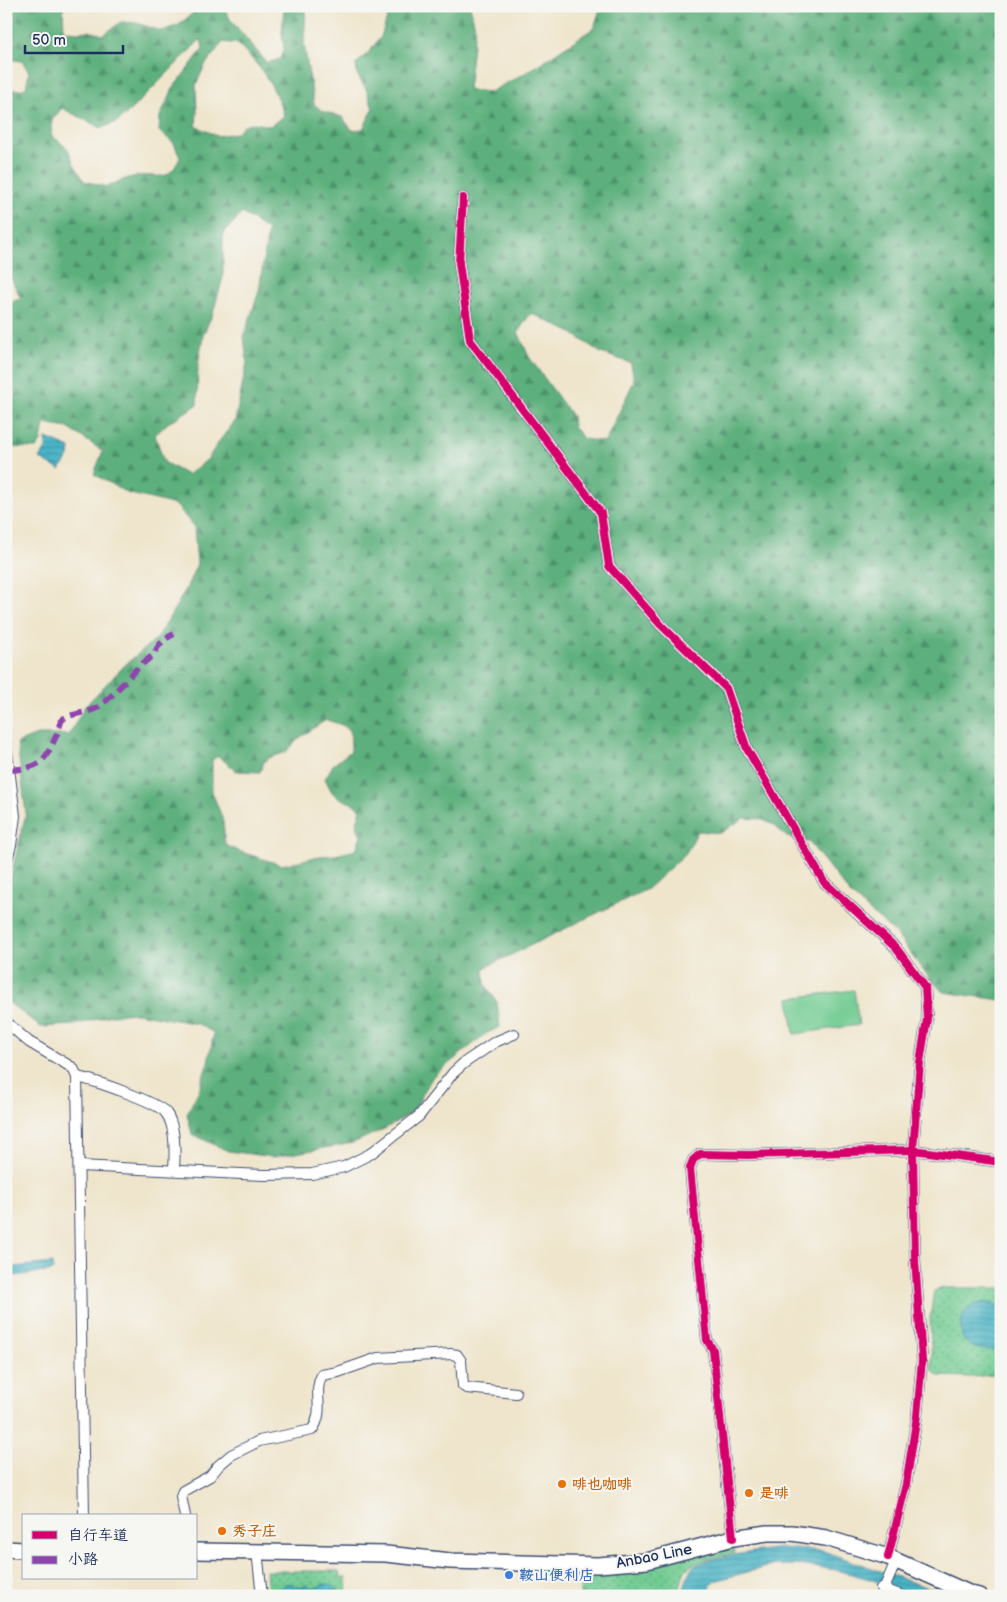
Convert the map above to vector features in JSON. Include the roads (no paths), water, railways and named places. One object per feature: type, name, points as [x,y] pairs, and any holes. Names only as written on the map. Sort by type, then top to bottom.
[{"type":"main road","name":"Anbao Line","points":[[198,1551],[386,1554],[450,1561],[598,1566],[647,1560],[733,1538],[766,1533],[792,1533],[826,1538],[979,1596]]},
{"type":"main road","points":[[6,1549],[22,1550]]},
{"type":"street","points":[[463,198],[459,263],[470,340],[601,513],[609,566],[661,625],[726,688],[747,749],[824,882],[896,948],[925,987],[927,1020],[920,1062],[913,1150],[915,1259],[922,1360],[918,1416],[892,1563],[884,1588],[902,1596]]},
{"type":"street","points":[[6,744],[15,816],[11,845],[6,863]]},
{"type":"street","points":[[6,1022],[29,1042],[73,1068],[77,1077],[84,1514]]},
{"type":"street","points":[[79,1166],[174,1169],[264,1175],[312,1174],[344,1167],[370,1154],[419,1116],[453,1073],[464,1063],[495,1042],[514,1034]]},
{"type":"street","points":[[77,1077],[102,1083],[166,1112],[171,1123],[175,1149],[174,1169]]},
{"type":"street","points":[[733,1538],[713,1350],[707,1340],[705,1322],[690,1168],[693,1160],[700,1154],[748,1155],[913,1150],[1001,1162]]},
{"type":"street","points":[[185,1514],[181,1496],[183,1491],[210,1476],[231,1455],[259,1441],[312,1430],[318,1421],[319,1381],[322,1375],[338,1372],[378,1358],[452,1354],[457,1355],[461,1361],[463,1386],[516,1393]]},
{"type":"street","points":[[257,1552],[262,1596]]},
{"type":"water","points":[[46,438],[70,448],[69,456],[60,470],[40,459],[46,448]]},
{"type":"water","points":[[52,1263],[53,1271],[6,1277],[6,1268]]},
{"type":"water","points":[[986,1302],[1001,1306],[1001,1350],[973,1347],[965,1341],[962,1335],[961,1321],[965,1313],[976,1304]]},
{"type":"water","points":[[782,1548],[823,1551],[952,1596],[913,1596],[870,1579],[836,1570],[798,1565],[774,1565],[718,1580],[711,1585],[709,1596],[680,1596],[690,1571],[698,1564],[734,1555]]},
{"type":"water","points":[[287,1583],[301,1588],[306,1585],[312,1589],[327,1584],[337,1590],[333,1596],[285,1596],[279,1590]]},
{"type":"place","name":"啡也咖啡","points":[[562,1484]]},
{"type":"place","name":"是啡","points":[[749,1493]]},
{"type":"place","name":"秀子庄","points":[[222,1531]]},
{"type":"place","name":"鞍山便利店","points":[[509,1575]]}]
